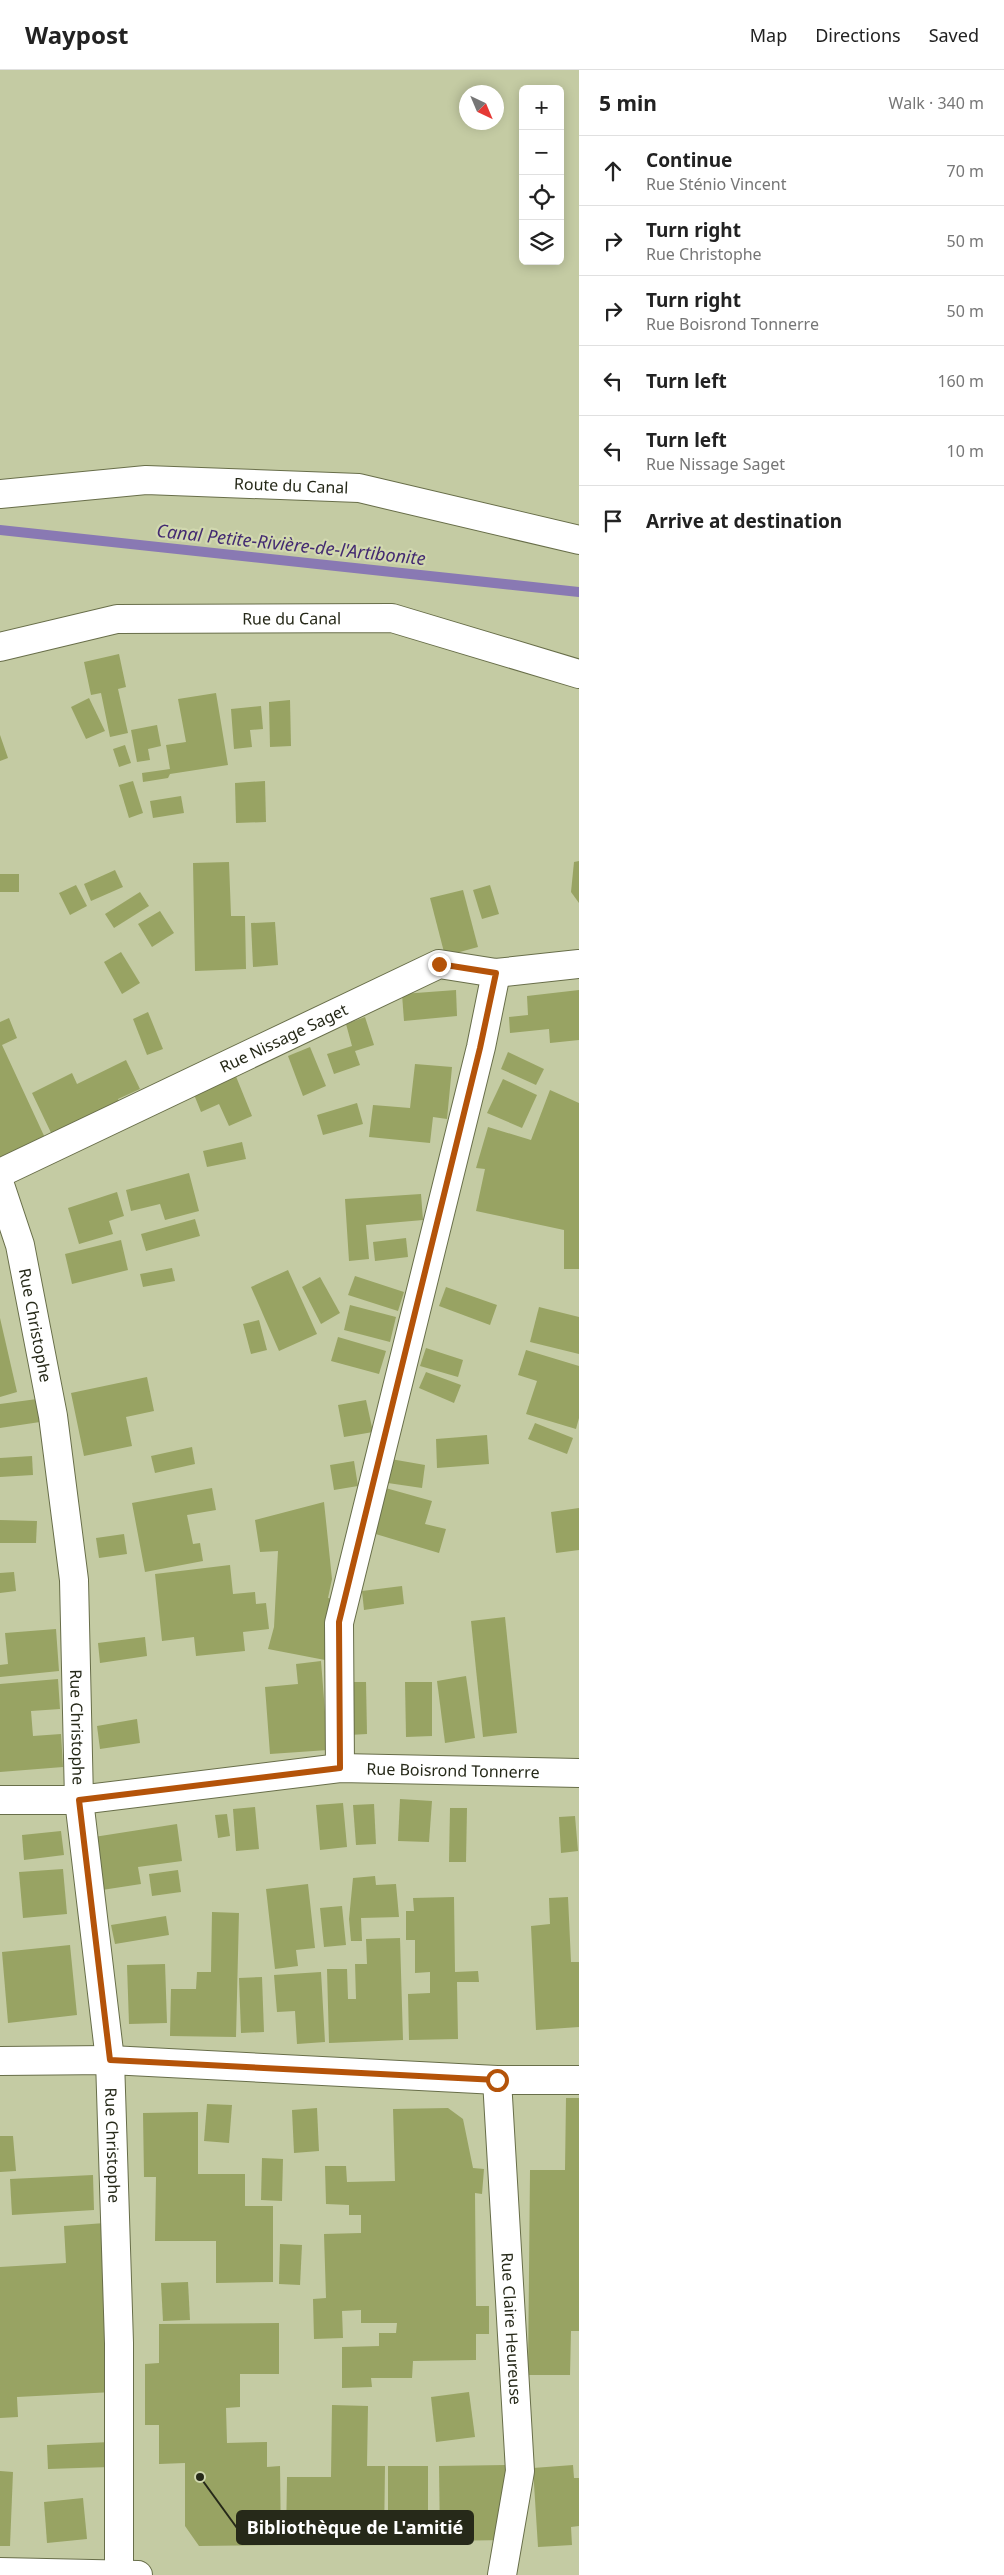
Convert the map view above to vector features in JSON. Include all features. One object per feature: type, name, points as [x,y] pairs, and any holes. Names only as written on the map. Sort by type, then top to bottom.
[{"type":"street","name":"Route du Canal","points":[[0,494],[146,480],[359,488],[579,540]]},
{"type":"street","name":"Rue du Canal","points":[[0,648],[117,619],[392,618],[579,674]]},
{"type":"street","name":"Rue Nissage Saget","points":[[0,1173],[439,964],[496,973],[579,964]]},
{"type":"street","points":[[340,1768],[339,1622],[478,1057],[496,973]]},
{"type":"street","name":"Rue Christophe","points":[[0,1185],[20,1245],[53,1416],[74,1580],[79,1800],[110,2060],[119,2343],[119,2575]]},
{"type":"street","name":"Rue Boisrond Tonnerre","points":[[0,1800],[79,1800],[340,1768],[579,1773]]},
{"type":"street","points":[[0,2061],[110,2060],[497,2080],[579,2080]]},
{"type":"street","name":"Rue Claire Heureuse","points":[[497,2080],[520,2471],[502,2575]]},
{"type":"street","points":[[0,2572],[138,2575]]},
{"type":"building","points":[[119,654],[126,687],[118,689],[128,733],[110,737],[101,693],[91,695],[84,662]]},
{"type":"building","points":[[216,693],[228,765],[170,774],[168,778],[143,782],[142,773],[170,769],[166,745],[186,742],[178,699]]},
{"type":"building","points":[[89,698],[105,731],[86,739],[71,707]]},
{"type":"building","points":[[290,700],[291,746],[270,747],[269,702]]},
{"type":"building","points":[[261,706],[263,729],[250,730],[252,747],[234,749],[231,709]]},
{"type":"building","points":[[157,725],[161,746],[148,749],[150,760],[137,762],[131,730]]},
{"type":"building","points":[[0,735],[8,758],[0,761]]},
{"type":"building","points":[[125,745],[131,763],[119,767],[113,749]]},
{"type":"building","points":[[133,781],[143,813],[129,818],[119,785]]},
{"type":"building","points":[[265,781],[266,822],[236,823],[235,783]]},
{"type":"building","points":[[181,796],[184,813],[153,818],[150,801]]},
{"type":"building","points":[[579,861],[579,903],[571,892],[574,862]]},
{"type":"building","points":[[229,862],[231,916],[245,916],[246,969],[195,971],[193,863]]},
{"type":"building","points":[[115,870],[123,887],[91,901],[84,884]]},
{"type":"building","points":[[0,874],[19,874],[19,892],[0,892]]},
{"type":"building","points":[[76,885],[87,906],[70,915],[59,893]]},
{"type":"building","points":[[490,885],[499,914],[482,919],[473,890]]},
{"type":"building","points":[[463,890],[478,947],[445,956],[430,898]]},
{"type":"building","points":[[140,892],[149,906],[114,928],[105,914]]},
{"type":"building","points":[[160,911],[174,933],[152,947],[138,924]]},
{"type":"building","points":[[275,922],[278,965],[253,967],[251,923]]},
{"type":"building","points":[[121,952],[140,983],[122,994],[104,962]]},
{"type":"building","points":[[456,990],[457,1016],[404,1021],[402,994]]},
{"type":"building","points":[[579,990],[579,1040],[550,1043],[549,1029],[510,1033],[509,1017],[528,1015],[527,996]]},
{"type":"building","points":[[148,1012],[163,1049],[147,1055],[133,1019]]},
{"type":"building","points":[[365,1017],[374,1045],[355,1051],[360,1065],[334,1074],[327,1054],[352,1046],[346,1024]]},
{"type":"building","points":[[9,1018],[17,1038],[2,1045],[46,1140],[0,1162],[0,1022]]},
{"type":"building","points":[[310,1047],[326,1086],[303,1096],[288,1056]]},
{"type":"building","points":[[508,1052],[544,1069],[536,1085],[501,1069]]},
{"type":"building","points":[[126,1060],[140,1089],[118,1099],[122,1107],[54,1139],[32,1093],[72,1073],[77,1084]]},
{"type":"building","points":[[415,1064],[452,1067],[447,1119],[433,1117],[430,1143],[369,1137],[373,1105],[410,1108]]},
{"type":"building","points":[[235,1074],[252,1116],[229,1126],[219,1104],[201,1112],[193,1092]]},
{"type":"building","points":[[503,1079],[537,1095],[522,1128],[487,1113]]},
{"type":"building","points":[[550,1090],[579,1103],[579,1269],[564,1269],[564,1230],[476,1211],[485,1169],[476,1168],[488,1127],[531,1140]]},
{"type":"building","points":[[357,1103],[363,1124],[323,1135],[317,1115]]},
{"type":"building","points":[[242,1142],[246,1159],[207,1167],[203,1151]]},
{"type":"building","points":[[189,1173],[199,1211],[165,1220],[160,1204],[131,1211],[126,1190]]},
{"type":"building","points":[[117,1192],[124,1216],[109,1221],[113,1234],[79,1244],[68,1208]]},
{"type":"building","points":[[421,1194],[423,1220],[366,1225],[369,1259],[349,1261],[345,1199]]},
{"type":"building","points":[[195,1219],[200,1236],[146,1251],[141,1234]]},
{"type":"building","points":[[406,1238],[408,1257],[375,1261],[373,1242]]},
{"type":"building","points":[[121,1240],[128,1270],[72,1284],[65,1254]]},
{"type":"building","points":[[172,1268],[175,1281],[143,1287],[140,1274]]},
{"type":"building","points":[[288,1270],[317,1334],[279,1351],[251,1287]]},
{"type":"building","points":[[355,1276],[404,1292],[398,1311],[348,1295]]},
{"type":"building","points":[[320,1277],[340,1313],[321,1324],[302,1287]]},
{"type":"building","points":[[446,1287],[497,1305],[490,1325],[439,1306]]},
{"type":"building","points":[[350,1305],[396,1317],[390,1342],[344,1330]]},
{"type":"building","points":[[539,1307],[579,1317],[579,1354],[530,1342]]},
{"type":"building","points":[[0,1318],[17,1392],[0,1397]]},
{"type":"building","points":[[259,1320],[267,1350],[251,1354],[243,1324]]},
{"type":"building","points":[[338,1337],[386,1351],[379,1374],[331,1361]]},
{"type":"building","points":[[426,1348],[463,1360],[458,1377],[420,1366]]},
{"type":"building","points":[[526,1350],[579,1366],[579,1418],[576,1429],[526,1414],[537,1381],[518,1375]]},
{"type":"building","points":[[426,1372],[461,1385],[454,1403],[419,1388]]},
{"type":"building","points":[[147,1377],[154,1411],[126,1417],[132,1446],[84,1456],[71,1393]]},
{"type":"building","points":[[37,1399],[40,1422],[0,1428],[0,1404]]},
{"type":"building","points":[[366,1400],[373,1432],[344,1437],[338,1405]]},
{"type":"building","points":[[535,1423],[573,1438],[567,1454],[528,1439]]},
{"type":"building","points":[[487,1435],[489,1464],[437,1468],[436,1439]]},
{"type":"building","points":[[192,1447],[195,1464],[155,1473],[151,1456]]},
{"type":"building","points":[[32,1456],[33,1475],[0,1477],[0,1458]]},
{"type":"building","points":[[385,1458],[425,1465],[422,1488],[381,1482]]},
{"type":"building","points":[[354,1461],[358,1486],[334,1490],[330,1465]]},
{"type":"building","points":[[382,1487],[432,1501],[425,1524],[446,1529],[439,1553],[369,1532]]},
{"type":"building","points":[[212,1488],[216,1510],[187,1515],[193,1544],[200,1543],[203,1561],[145,1572],[132,1503]]},
{"type":"building","points":[[324,1502],[332,1579],[328,1598],[338,1600],[325,1660],[268,1649],[274,1627],[278,1551],[260,1552],[255,1520]]},
{"type":"building","points":[[579,1508],[579,1550],[556,1553],[551,1512]]},
{"type":"building","points":[[0,1520],[37,1521],[36,1543],[0,1543]]},
{"type":"building","points":[[124,1534],[127,1554],[99,1558],[96,1538]]},
{"type":"building","points":[[230,1565],[233,1594],[255,1592],[256,1604],[266,1603],[269,1629],[243,1632],[245,1651],[196,1656],[194,1637],[162,1641],[155,1574]]},
{"type":"building","points":[[14,1572],[16,1591],[0,1593],[0,1573]]},
{"type":"building","points":[[402,1586],[404,1604],[364,1610],[362,1591]]},
{"type":"building","points":[[505,1617],[517,1733],[483,1737],[471,1621]]},
{"type":"building","points":[[56,1629],[59,1671],[0,1677],[0,1665],[8,1664],[5,1633]]},
{"type":"building","points":[[145,1637],[147,1656],[100,1663],[98,1643]]},
{"type":"building","points":[[321,1661],[328,1750],[270,1754],[265,1687],[298,1684],[296,1664]]},
{"type":"building","points":[[466,1676],[475,1738],[445,1743],[437,1681]]},
{"type":"building","points":[[58,1679],[60,1709],[31,1711],[33,1736],[61,1734],[63,1767],[0,1772],[0,1684]]},
{"type":"building","points":[[348,1682],[366,1682],[367,1734],[349,1735]]},
{"type":"building","points":[[405,1682],[432,1682],[432,1736],[406,1737]]},
{"type":"building","points":[[137,1719],[140,1743],[100,1749],[97,1726]]},
{"type":"building","points":[[400,1799],[432,1801],[429,1842],[398,1841]]},
{"type":"building","points":[[343,1803],[347,1847],[320,1850],[316,1805]]},
{"type":"building","points":[[374,1804],[376,1844],[356,1845],[353,1805]]},
{"type":"building","points":[[255,1807],[259,1849],[236,1851],[233,1809]]},
{"type":"building","points":[[450,1808],[467,1808],[466,1862],[449,1862]]},
{"type":"building","points":[[227,1814],[230,1836],[218,1838],[215,1815]]},
{"type":"building","points":[[575,1816],[578,1851],[561,1853],[559,1817]]},
{"type":"building","points":[[177,1824],[182,1861],[138,1867],[141,1884],[102,1890],[94,1837]]},
{"type":"building","points":[[61,1831],[64,1855],[24,1860],[22,1835]]},
{"type":"building","points":[[63,1869],[67,1914],[23,1918],[19,1872]]},
{"type":"building","points":[[178,1870],[181,1892],[152,1896],[149,1874]]},
{"type":"building","points":[[375,1876],[376,1885],[396,1884],[399,1917],[361,1918],[362,1941],[351,1941],[349,1919],[353,1878]]},
{"type":"building","points":[[308,1884],[315,1948],[296,1950],[298,1966],[275,1969],[266,1889]]},
{"type":"building","points":[[454,1897],[455,1972],[478,1971],[479,1982],[457,1982],[458,2039],[409,2040],[408,1994],[430,1993],[430,1972],[415,1973],[415,1940],[406,1940],[406,1911],[414,1911],[413,1898]]},
{"type":"building","points":[[568,1897],[571,1962],[579,1962],[579,2027],[536,2030],[531,1926],[550,1924],[549,1898]]},
{"type":"building","points":[[342,1906],[346,1945],[324,1947],[320,1908]]},
{"type":"building","points":[[212,1912],[239,1913],[236,2037],[170,2036],[171,1989],[196,1989],[197,1972],[211,1972]]},
{"type":"building","points":[[166,1916],[169,1935],[115,1944],[111,1925]]},
{"type":"building","points":[[400,1938],[403,2040],[329,2043],[327,1969],[347,1969],[348,1999],[356,1999],[355,1964],[367,1964],[366,1939]]},
{"type":"building","points":[[70,1945],[77,2015],[8,2023],[2,1952]]},
{"type":"building","points":[[165,1964],[167,2023],[129,2024],[127,1965]]},
{"type":"building","points":[[321,1972],[325,2042],[297,2044],[295,2011],[277,2012],[274,1975]]},
{"type":"building","points":[[262,1977],[264,2032],[241,2033],[239,1978]]},
{"type":"building","points":[[566,2098],[579,2098],[579,2331],[571,2331],[570,2375],[528,2375],[530,2170],[565,2170]]},
{"type":"building","points":[[207,2104],[232,2105],[229,2143],[204,2141]]},
{"type":"building","points":[[317,2108],[319,2151],[294,2153],[292,2110]]},
{"type":"building","points":[[448,2108],[463,2119],[473,2168],[484,2169],[482,2194],[475,2193],[476,2306],[489,2306],[489,2334],[476,2334],[476,2360],[413,2361],[412,2378],[371,2378],[372,2387],[342,2388],[342,2347],[379,2346],[379,2333],[396,2333],[397,2323],[361,2323],[361,2310],[342,2311],[343,2338],[314,2339],[313,2299],[326,2298],[324,2234],[361,2233],[361,2215],[349,2215],[349,2205],[326,2204],[325,2166],[346,2166],[347,2182],[395,2181],[393,2109]]},
{"type":"building","points":[[198,2112],[198,2174],[245,2174],[245,2206],[273,2206],[273,2282],[216,2283],[216,2241],[155,2241],[156,2177],[144,2177],[143,2113]]},
{"type":"building","points":[[0,2136],[13,2136],[16,2171],[0,2172]]},
{"type":"building","points":[[262,2158],[283,2159],[282,2201],[261,2200]]},
{"type":"building","points":[[93,2175],[94,2210],[12,2215],[10,2179]]},
{"type":"building","points":[[105,2223],[113,2392],[17,2397],[18,2417],[0,2418],[0,2267],[66,2263],[64,2226]]},
{"type":"building","points":[[280,2244],[302,2245],[300,2285],[279,2284]]},
{"type":"building","points":[[188,2282],[190,2320],[163,2321],[161,2283]]},
{"type":"building","points":[[279,2323],[279,2374],[240,2374],[240,2407],[226,2408],[227,2443],[267,2442],[267,2467],[280,2466],[281,2545],[199,2546],[185,2526],[185,2463],[159,2464],[159,2425],[145,2425],[145,2364],[159,2363],[159,2324]]},
{"type":"building","points":[[469,2392],[475,2437],[436,2442],[431,2397]]},
{"type":"building","points":[[332,2405],[368,2406],[367,2466],[385,2466],[384,2540],[286,2540],[287,2477],[331,2477]]},
{"type":"building","points":[[110,2442],[110,2467],[48,2469],[47,2445]]},
{"type":"building","points":[[506,2465],[507,2540],[440,2541],[439,2466]]},
{"type":"building","points":[[573,2465],[574,2478],[579,2478],[579,2526],[571,2527],[572,2545],[538,2547],[533,2468]]},
{"type":"building","points":[[388,2466],[428,2466],[428,2539],[388,2539]]},
{"type":"building","points":[[0,2471],[13,2472],[10,2546],[0,2546]]},
{"type":"building","points":[[83,2498],[87,2539],[47,2543],[44,2502]]},
{"type":"waterway","name":"Canal Petite-Rivière-de-l'Artibonite","points":[[0,530],[579,592]]},
{"type":"place","name":"Bibliothèque de L'amitié","points":[[200,2477]]},
{"type":"route","points":[[439,964],[496,973],[480,1048],[339,1622],[340,1768],[79,1800],[110,2060],[497,2080]]}]
